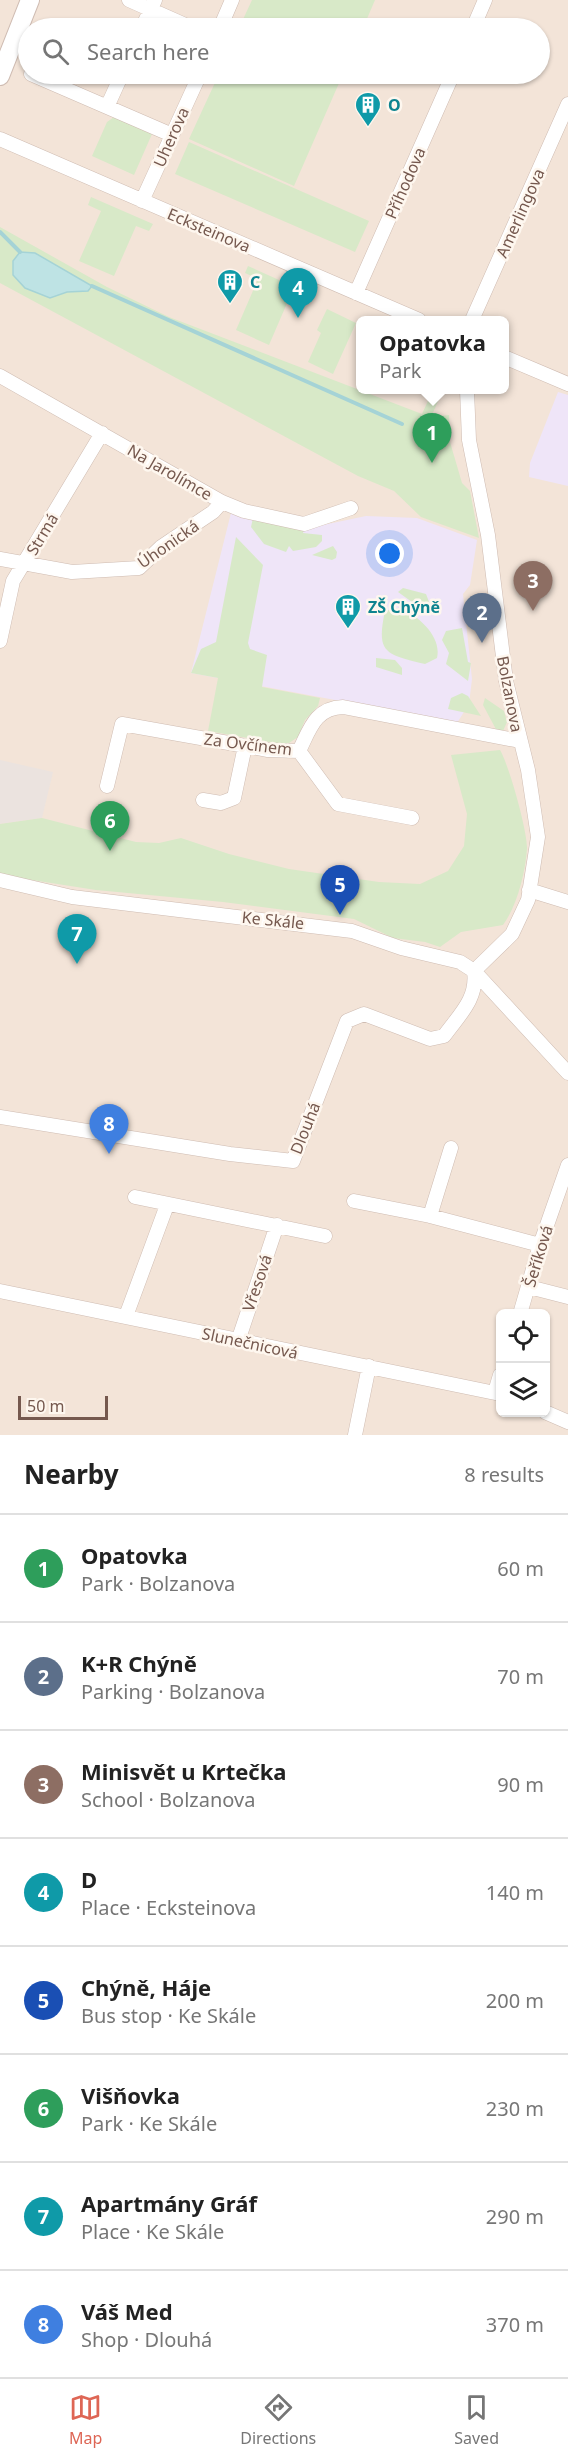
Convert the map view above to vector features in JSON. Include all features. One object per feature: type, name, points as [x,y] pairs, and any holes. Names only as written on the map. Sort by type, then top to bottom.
[{"type":"street","points":[[23,18],[30,0]]},
{"type":"street","points":[[129,0],[152,5],[175,18]]},
{"type":"street","points":[[224,18],[232,0]]},
{"type":"street","points":[[477,18],[485,0]]},
{"type":"street","points":[[0,76],[18,30]]},
{"type":"street","points":[[54,84],[172,135]]},
{"type":"street","points":[[107,107],[117,84]]},
{"type":"street","name":"Uherova","points":[[142,201],[195,84]]},
{"type":"street","name":"Příhodova","points":[[356,293],[449,84]]},
{"type":"street","name":"Amerlingova","points":[[474,316],[568,105]]},
{"type":"street","name":"Ecksteinova","points":[[0,139],[408,316]]},
{"type":"street","points":[[509,359],[568,384]]},
{"type":"street","name":"Na Jarolímce","points":[[0,376],[222,502],[244,511],[304,524],[351,508]]},
{"type":"street","name":"Bolzanova","points":[[467,394],[469,440],[490,542],[506,681],[528,770],[538,837],[528,900],[512,934],[474,972]]},
{"type":"street","name":"Strmá","points":[[0,641],[13,581],[102,433]]},
{"type":"street","name":"Úhonická","points":[[0,559],[23,565],[72,572],[138,567],[161,547],[213,512],[222,502]]},
{"type":"street","name":"Za Ovčínem","points":[[107,786],[122,724],[268,750],[299,751],[319,713],[332,707],[520,741]]},
{"type":"street","points":[[203,800],[221,803],[234,798],[245,746]]},
{"type":"street","points":[[299,751],[338,804],[412,818]]},
{"type":"street","name":"Ke Skále","points":[[0,880],[83,898],[352,931],[401,948],[460,962],[474,972],[568,1073]]},
{"type":"street","points":[[530,890],[568,902]]},
{"type":"street","name":"Dlouhá","points":[[0,1117],[239,1155],[293,1161],[347,1021],[364,1014],[430,1039],[444,1036],[474,996],[476,986],[474,972]]},
{"type":"street","points":[[430,1216],[451,1148]]},
{"type":"street","name":"Šeříková","points":[[522,1309],[540,1245],[568,1165]]},
{"type":"street","points":[[135,1197],[325,1236]]},
{"type":"street","points":[[354,1201],[430,1216],[540,1245]]},
{"type":"street","points":[[126,1316],[167,1205]]},
{"type":"street","name":"Vřesová","points":[[238,1341],[277,1226]]},
{"type":"street","points":[[529,1287],[568,1297]]},
{"type":"street","name":"Slunečnicová","points":[[0,1291],[496,1393]]},
{"type":"street","points":[[355,1435],[369,1366]]},
{"type":"street","points":[[550,1415],[568,1422]]},
{"type":"shaded area","points":[[0,0],[568,0],[568,1435],[0,1435]]},
{"type":"shaded area","points":[[558,392],[568,395],[568,486],[529,477],[530,463]]},
{"type":"shaded area","points":[[231,513],[304,529],[366,516],[417,518],[477,540],[470,585],[463,594],[472,679],[469,704],[457,723],[191,673]]},
{"type":"shaded area","points":[[0,760],[53,772],[42,818],[0,824]]},
{"type":"green space","points":[[252,0],[375,0],[367,18],[244,18]]},
{"type":"green space","points":[[214,84],[339,84],[294,186],[189,139]]},
{"type":"green space","points":[[114,117],[152,134],[134,175],[92,156],[107,122]]},
{"type":"green space","points":[[189,142],[369,221],[355,252],[175,174]]},
{"type":"green space","points":[[91,197],[153,224],[149,231],[136,226],[114,276],[79,261],[101,211],[88,205]]},
{"type":"green space","points":[[0,227],[107,287],[169,317],[356,389],[356,394],[370,394],[422,414],[431,394],[441,394],[431,417],[449,415],[450,442],[462,483],[470,491],[479,538],[421,517],[394,491],[358,476],[0,283]]},
{"type":"green space","points":[[248,266],[308,293],[304,299],[291,294],[269,345],[236,330],[258,279],[245,273]]},
{"type":"green space","points":[[327,309],[356,323],[333,374],[308,362],[321,333],[317,330]]},
{"type":"green space","points":[[253,518],[304,529],[303,533],[322,535],[322,541],[316,547],[293,551],[289,546],[286,552],[264,544],[251,527]]},
{"type":"green space","points":[[236,537],[263,565],[248,643],[250,649],[267,655],[262,687],[320,698],[318,706],[305,720],[298,737],[286,745],[208,731],[218,678],[191,673],[201,649],[216,642]]},
{"type":"green space","points":[[333,546],[337,552],[336,558],[332,560],[312,555]]},
{"type":"green space","points":[[403,588],[426,594],[431,607],[426,612],[398,592]]},
{"type":"green space","points":[[402,607],[422,622],[433,635],[438,650],[437,658],[425,664],[392,654],[387,650],[382,636],[385,611]]},
{"type":"green space","points":[[462,628],[468,662],[471,663],[468,681],[446,664],[449,653],[442,640],[446,631]]},
{"type":"green space","points":[[376,658],[395,660],[402,668],[402,675],[376,667]]},
{"type":"green space","points":[[462,693],[468,696],[481,716],[448,709],[451,698]]},
{"type":"green space","points":[[485,698],[504,711],[507,722],[503,731],[498,733],[483,705]]},
{"type":"green space","points":[[500,750],[513,784],[526,841],[526,859],[520,889],[503,925],[461,932],[440,947],[425,942],[393,938],[354,919],[223,902],[96,890],[0,875],[0,824],[42,818],[136,842],[159,843],[181,838],[229,854],[289,869],[379,882],[420,884],[448,871],[464,846],[467,814],[451,755]]},
{"type":"water","points":[[20,252],[35,253],[92,286],[88,291],[67,292],[50,298],[25,288],[13,275],[13,261]]},
{"type":"waterway","points":[[0,232],[20,252]]},
{"type":"waterway","points":[[92,286],[402,424]]},
{"type":"place","name":"O","points":[[368,128]]},
{"type":"place","name":"C","points":[[230,305]]},
{"type":"place","name":"D","points":[[298,318]]},
{"type":"place","name":"Opatovka","points":[[432,463]]},
{"type":"place","name":"Minisvět u Krtečka","points":[[533,611]]},
{"type":"place","name":"ZŠ Chýně","points":[[348,630]]},
{"type":"place","name":"K+R Chýně","points":[[482,643]]},
{"type":"place","name":"Višňovka","points":[[110,851]]},
{"type":"place","name":"Chýně, Háje","points":[[340,915]]},
{"type":"place","name":"Apartmány Gráf","points":[[77,964]]},
{"type":"place","name":"Váš Med","points":[[109,1154]]}]
